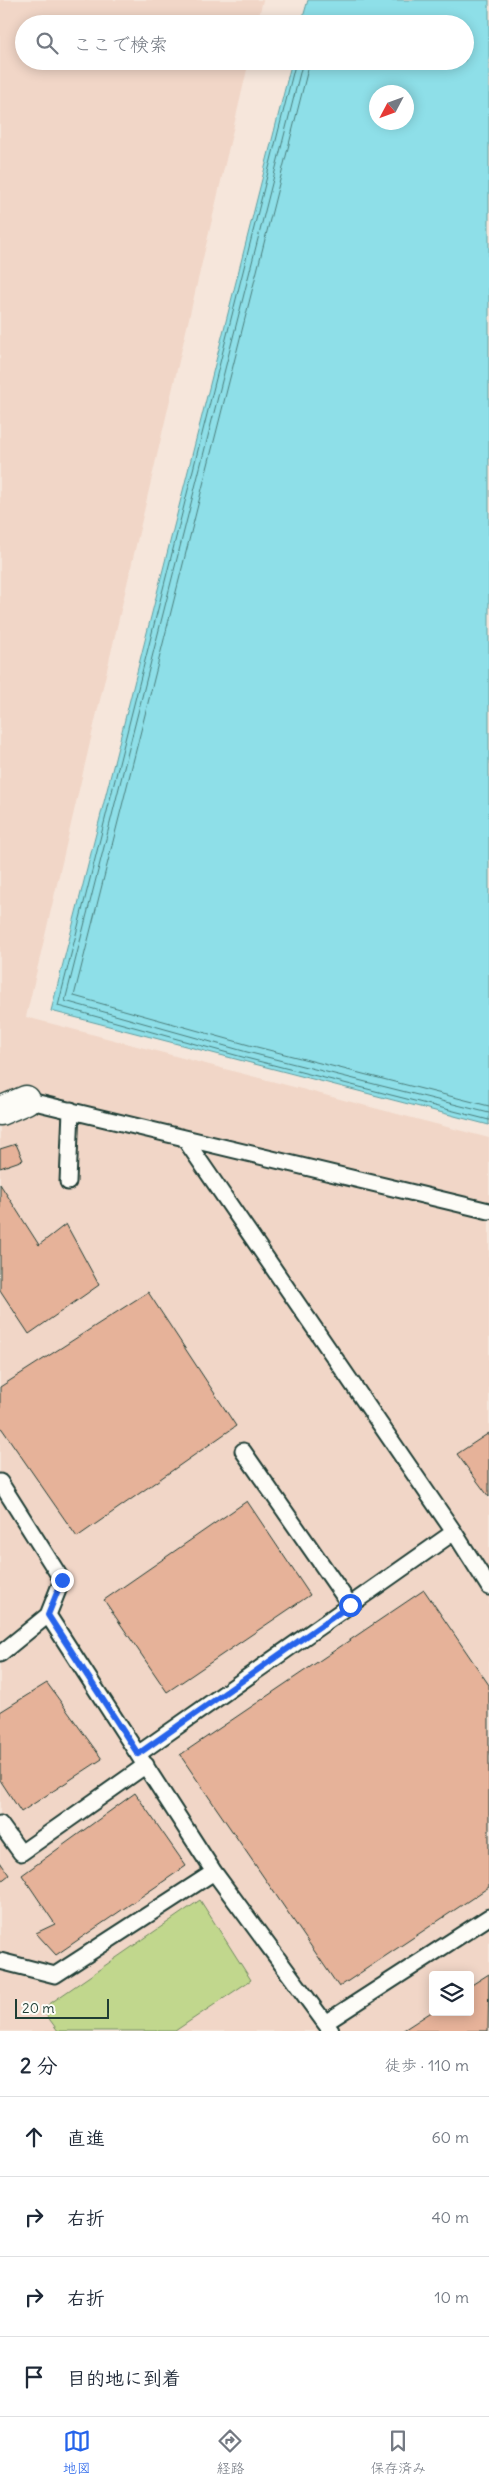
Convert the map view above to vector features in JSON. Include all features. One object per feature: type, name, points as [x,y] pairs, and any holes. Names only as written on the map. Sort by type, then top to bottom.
[{"type":"street","points":[[0,1111],[26,1100]]},
{"type":"lane","points":[[26,1100],[489,1211]]},
{"type":"lane","points":[[68,1182],[71,1110]]},
{"type":"lane","points":[[184,1138],[454,1532],[489,1587]]},
{"type":"lane","points":[[243,1451],[350,1605]]},
{"type":"lane","points":[[0,1482],[62,1580],[48,1615],[0,1654]]},
{"type":"lane","points":[[0,1824],[21,1853],[350,1605],[454,1532]]},
{"type":"lane","points":[[48,1615],[214,1872],[328,2027],[489,1917]]},
{"type":"lane","points":[[0,1961],[54,1975],[214,1872]]},
{"type":"shaded area","points":[[0,0],[263,0],[259,15],[15,15],[15,70],[247,70],[26,1017],[489,1138],[489,2031],[0,2031]]},
{"type":"green space","points":[[200,1900],[251,1980],[175,2031],[58,2031],[42,2009]]},
{"type":"water","points":[[308,0],[489,0],[489,1125],[51,1011],[290,70],[474,70],[474,15],[304,15]]},
{"type":"building","points":[[16,1144],[23,1160],[0,1168],[0,1149]]},
{"type":"building","points":[[0,1184],[39,1245],[66,1224],[99,1285],[29,1334],[0,1290]]},
{"type":"building","points":[[148,1292],[236,1426],[77,1537],[0,1426],[0,1387]]},
{"type":"building","points":[[489,1433],[489,1497],[457,1454]]},
{"type":"building","points":[[247,1501],[310,1595],[167,1692],[104,1600]]},
{"type":"building","points":[[424,1590],[489,1685],[489,1887],[339,1987],[180,1755]]},
{"type":"building","points":[[47,1683],[102,1759],[21,1812],[0,1780],[0,1712]]},
{"type":"building","points":[[135,1793],[186,1866],[56,1955],[36,1933],[55,1924],[22,1875]]},
{"type":"building","points":[[0,1862],[9,1875],[0,1882]]},
{"type":"building","points":[[489,1974],[488,2031],[402,2031],[429,2014],[429,2016],[474,2016],[474,1983]]},
{"type":"route","points":[[62,1580],[48,1615],[138,1754],[350,1605]]}]
